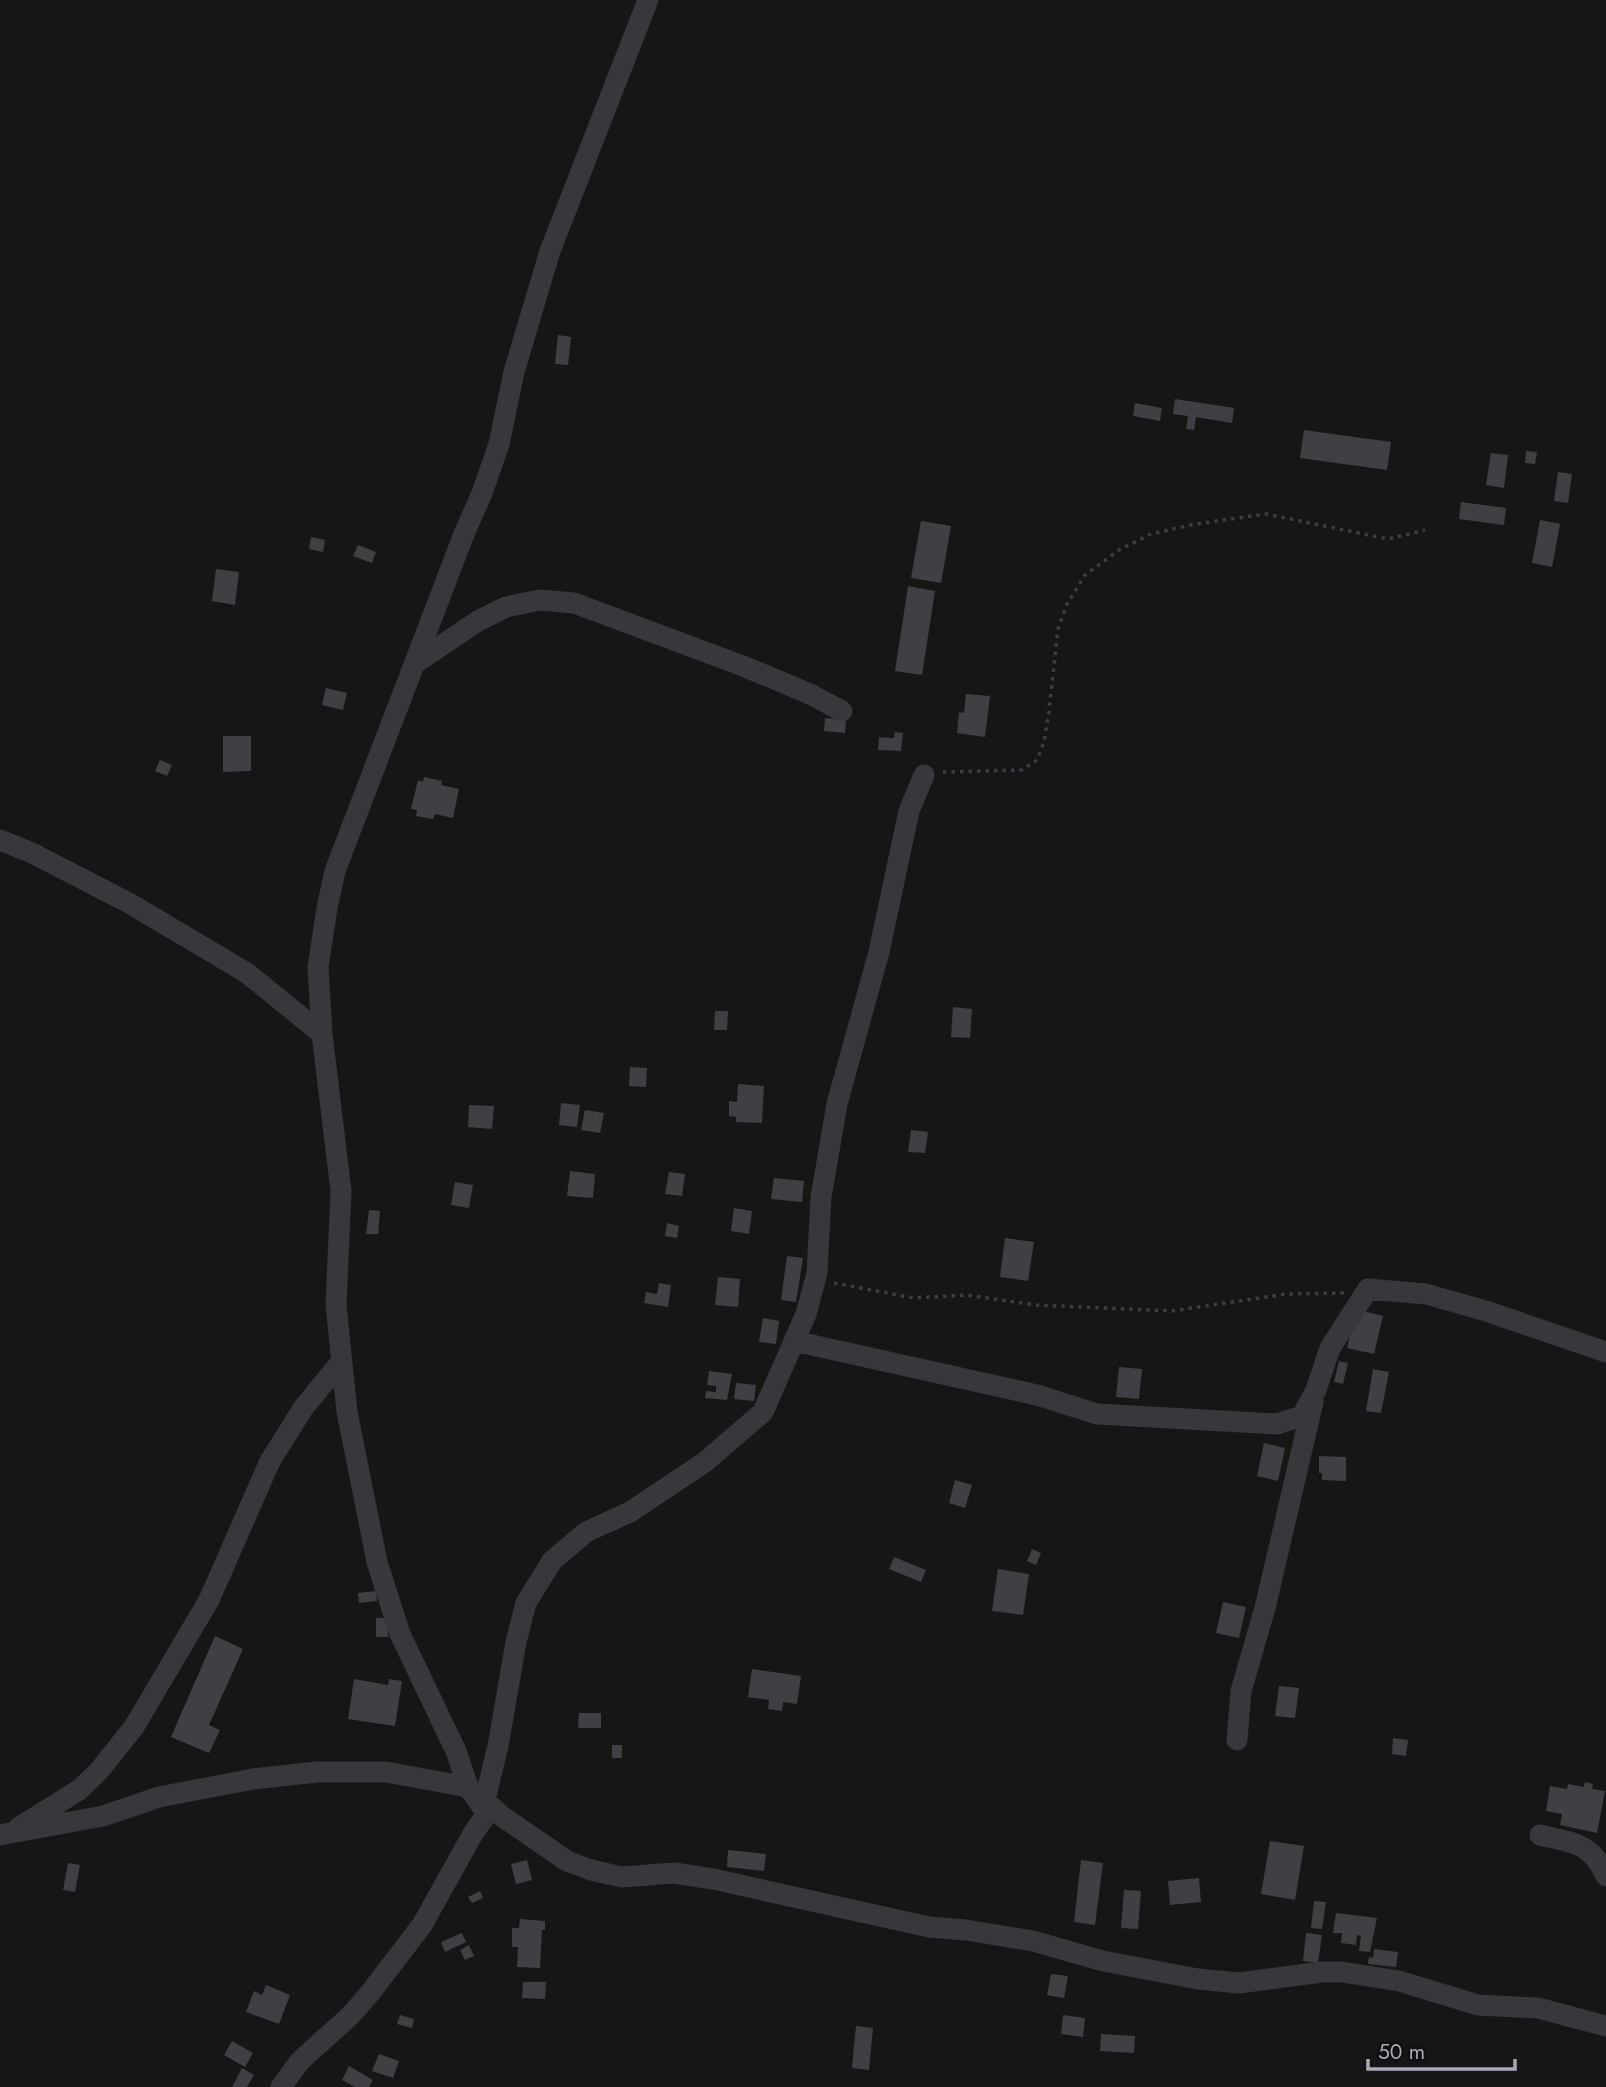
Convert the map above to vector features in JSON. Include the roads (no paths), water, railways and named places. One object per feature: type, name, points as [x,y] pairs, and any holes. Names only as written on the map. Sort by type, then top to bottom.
[{"type":"street","points":[[633,0],[638,30]]},
{"type":"street","points":[[648,0],[550,251],[514,373],[499,444],[335,871],[317,967],[322,1034],[341,1191],[336,1305],[348,1412],[377,1562],[400,1634],[456,1751],[468,1787],[487,1808],[567,1861],[622,1877],[674,1873],[713,1879],[846,1911],[929,1927],[1033,1941],[1103,1961],[1198,1979],[1239,1983],[1322,1972],[1342,1972],[1399,1982],[1478,2005],[1538,2008],[1606,2026]]},
{"type":"street","points":[[414,664],[478,621],[506,607],[540,600],[574,603],[743,666],[810,694],[842,711]]},
{"type":"street","points":[[281,2087],[300,2061],[351,2015],[422,1924],[487,1808],[516,1642],[526,1603],[552,1562],[586,1532],[630,1512],[663,1492],[705,1462],[763,1412],[806,1314],[814,1282],[821,1198],[837,1104],[879,953],[909,811],[924,775]]},
{"type":"street","points":[[0,840],[32,853],[129,903],[247,973],[322,1034]]},
{"type":"street","points":[[1237,1740],[1241,1691],[1265,1608],[1316,1390],[1330,1348],[1368,1289],[1426,1294],[1486,1311],[1606,1352]]},
{"type":"street","points":[[794,1341],[1037,1395],[1097,1414],[1277,1424],[1302,1416],[1316,1390]]},
{"type":"street","points":[[5,1834],[79,1790],[98,1772],[134,1727],[209,1600],[270,1461],[304,1407],[341,1362]]},
{"type":"street","points":[[5,1834],[103,1816],[159,1797],[266,1777],[317,1772],[386,1772],[468,1787]]},
{"type":"street","points":[[1540,1835],[1583,1845],[1599,1860],[1606,1876]]}]
